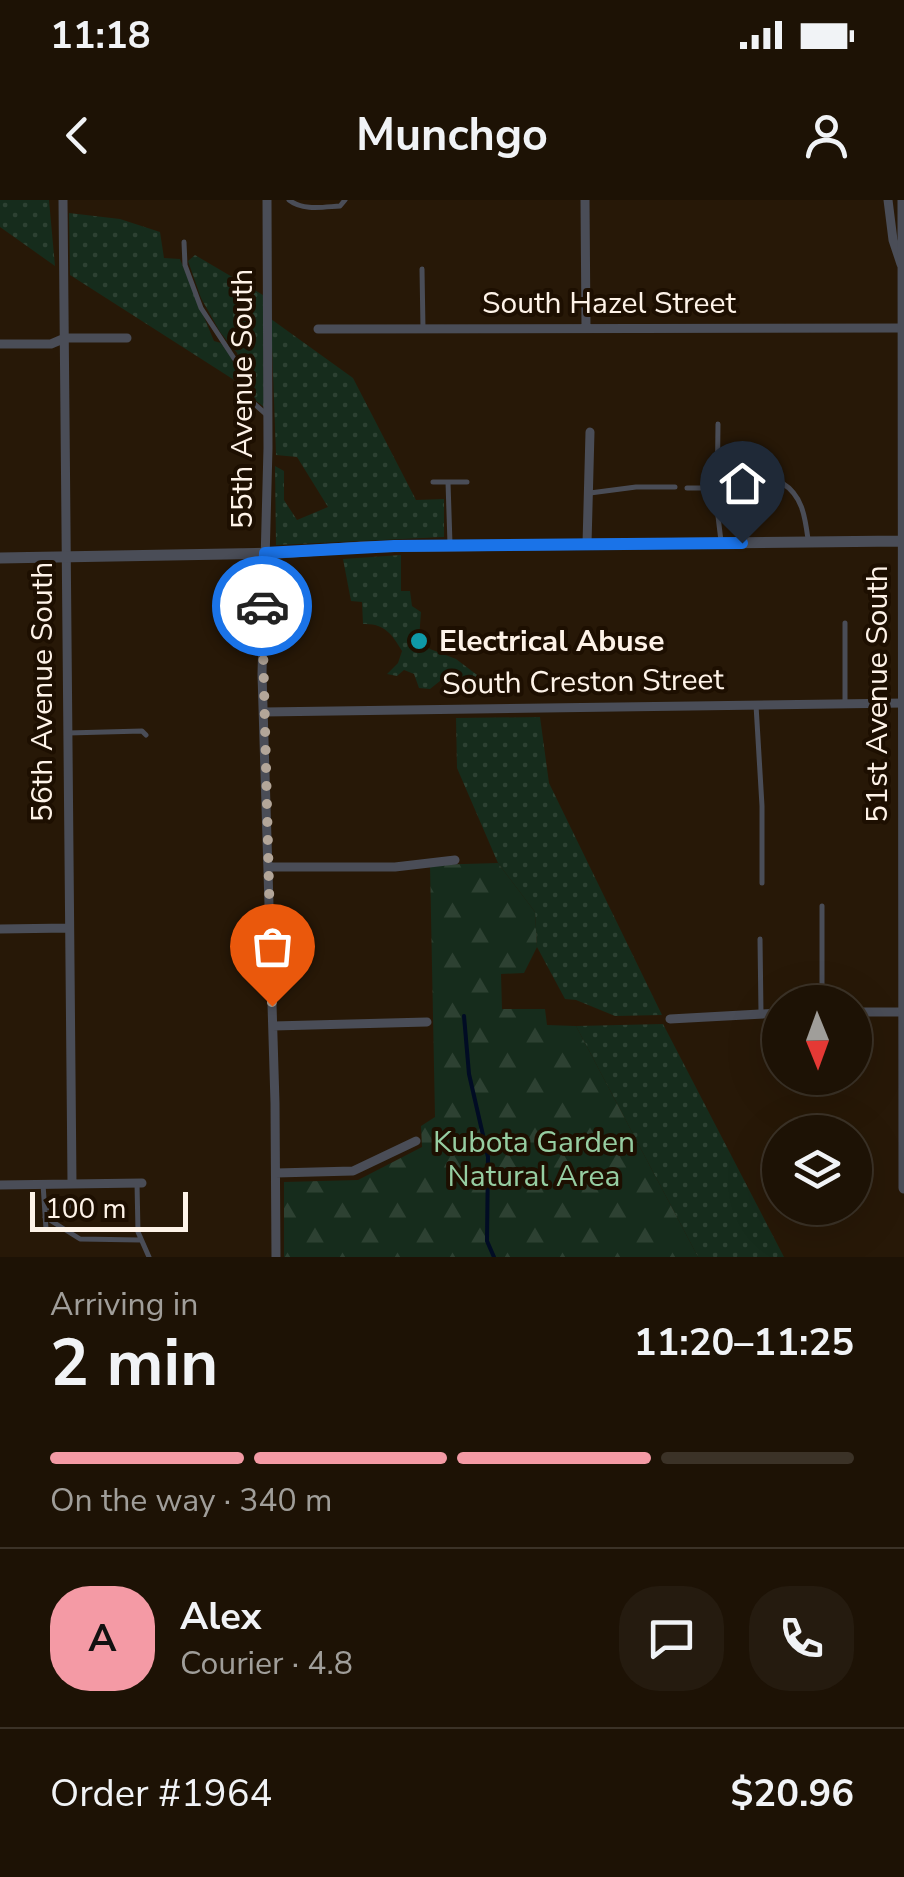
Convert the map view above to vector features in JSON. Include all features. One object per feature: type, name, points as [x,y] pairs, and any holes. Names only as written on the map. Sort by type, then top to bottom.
[{"type":"street","name":"56th Avenue South","points":[[63,200],[72,1183]]},
{"type":"street","name":"55th Avenue South","points":[[267,200],[269,417],[262,606],[276,1257]]},
{"type":"street","points":[[585,200],[586,328]]},
{"type":"street","points":[[888,200],[901,266]]},
{"type":"street","name":"51st Avenue South","points":[[903,204],[904,1188]]},
{"type":"street","name":"South Hazel Street","points":[[318,329],[903,327]]},
{"type":"street","points":[[0,344],[127,338]]},
{"type":"street","points":[[587,544],[590,432]]},
{"type":"street","points":[[0,558],[450,545],[901,541]]},
{"type":"street","name":"South Creston Street","points":[[264,712],[903,702]]},
{"type":"street","points":[[269,867],[395,867],[455,860]]},
{"type":"street","points":[[0,929],[69,928]]},
{"type":"street","points":[[872,1012],[903,1012]]},
{"type":"street","points":[[670,1019],[761,1014]]},
{"type":"street","points":[[273,1026],[427,1022]]},
{"type":"street","points":[[276,1172],[352,1172],[416,1142]]},
{"type":"street","points":[[0,1185],[139,1183]]},
{"type":"lane","points":[[289,200],[300,207],[340,206],[344,200]]},
{"type":"lane","points":[[184,242],[185,265],[201,308],[241,368],[251,401],[269,417]]},
{"type":"lane","points":[[422,269],[423,329]]},
{"type":"lane","points":[[718,424],[722,543]]},
{"type":"lane","points":[[432,482],[467,482]]},
{"type":"lane","points":[[448,482],[450,545]]},
{"type":"lane","points":[[782,483],[801,503],[809,542]]},
{"type":"lane","points":[[587,494],[636,487],[675,487]]},
{"type":"lane","points":[[687,488],[718,488]]},
{"type":"lane","points":[[845,624],[845,703]]},
{"type":"lane","points":[[756,704],[762,883]]},
{"type":"lane","points":[[68,733],[146,735]]},
{"type":"lane","points":[[822,906],[822,985]]},
{"type":"lane","points":[[760,939],[761,1014]]},
{"type":"lane","points":[[139,1183],[140,1240],[148,1257]]},
{"type":"lane","points":[[43,1184],[46,1230]]},
{"type":"lane","points":[[44,1208],[71,1206]]},
{"type":"lane","points":[[45,1218],[80,1238],[140,1240]]},
{"type":"green space","points":[[0,200],[49,200],[55,266],[0,227]]},
{"type":"green space","points":[[69,213],[120,219],[160,232],[164,258],[180,259],[214,341],[221,343],[230,355],[242,385],[70,275]]},
{"type":"green space","points":[[195,255],[263,295],[264,407],[255,400],[237,353],[201,298],[188,261]]},
{"type":"green space","points":[[271,319],[353,378],[416,500],[444,499],[444,537],[276,545],[275,466],[284,471],[284,500],[297,520],[328,507],[297,457],[276,455]]},
{"type":"green space","points":[[401,555],[401,591],[410,591],[412,606],[421,612],[419,639],[430,649],[456,659],[489,684],[480,694],[461,694],[453,683],[440,681],[430,689],[419,688],[414,674],[404,670],[397,676],[387,674],[398,663],[402,651],[387,631],[363,624],[362,602],[351,601],[343,559]]},
{"type":"green space","points":[[540,717],[549,783],[662,1015],[615,1016],[565,999],[537,947],[535,912],[498,863],[457,768],[456,718]]},
{"type":"green space","name":"Kubota Garden Natural Area","points":[[498,863],[535,912],[537,947],[524,973],[501,974],[502,1009],[545,1009],[547,1025],[576,1026],[698,1257],[284,1257],[284,1182],[358,1180],[422,1147],[421,1126],[435,1117],[430,865]]},
{"type":"green space","points":[[663,1024],[762,1215],[762,1225],[767,1225],[784,1257],[698,1257],[576,1026]]},
{"type":"waterway","points":[[464,1016],[469,1074],[488,1157],[487,1241],[494,1257]]},
{"type":"way so far","points":[[262,606],[272,1006]]},
{"type":"place","name":"Electrical Abuse","points":[[419,641]]},
{"type":"route","points":[[262,606],[265,553],[394,546],[742,543]]}]
